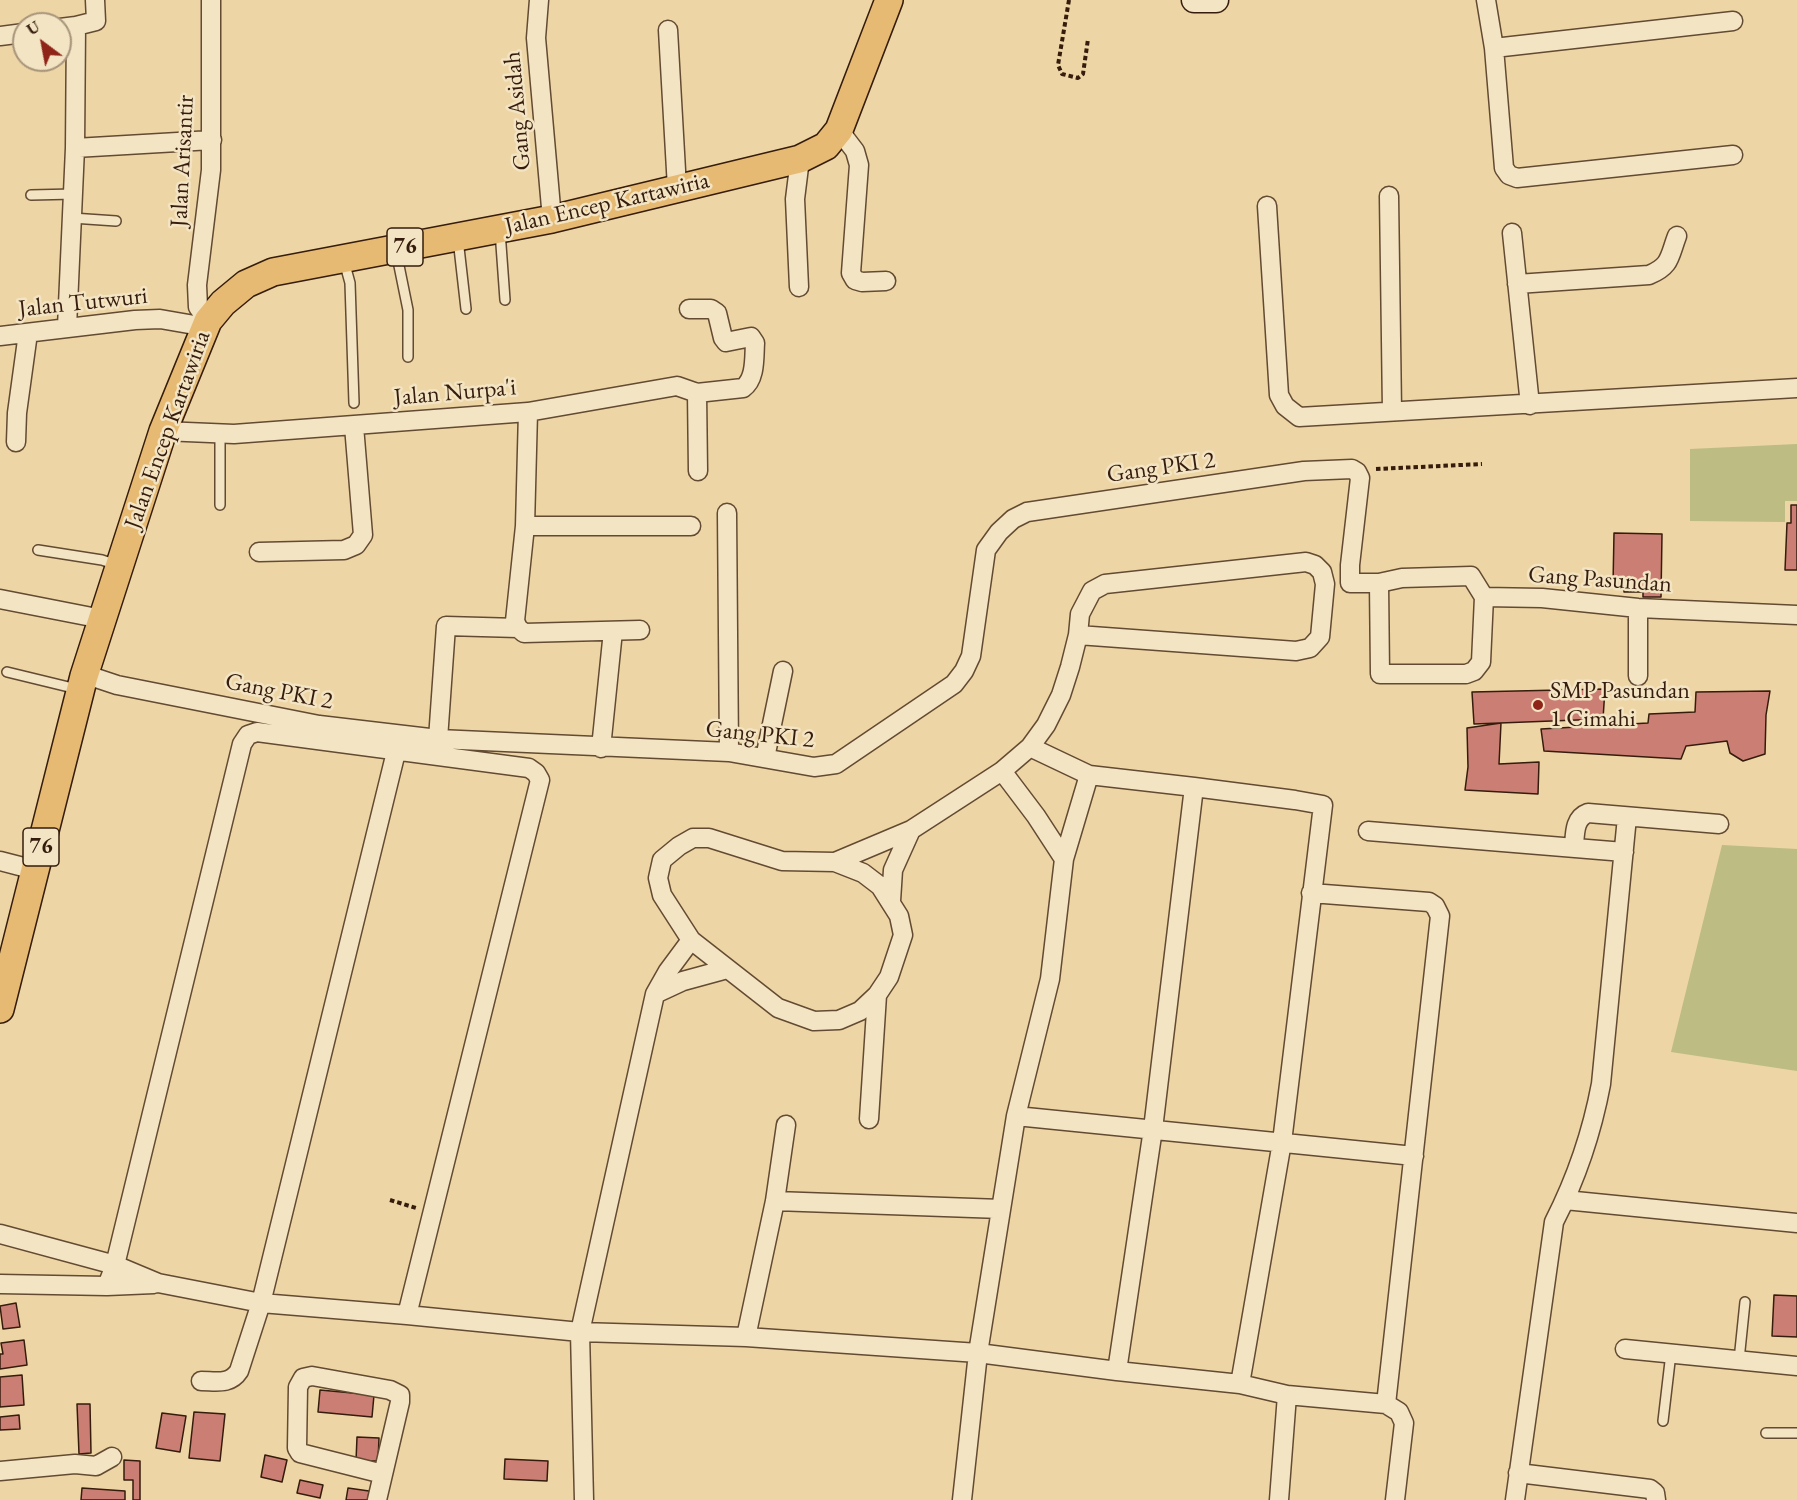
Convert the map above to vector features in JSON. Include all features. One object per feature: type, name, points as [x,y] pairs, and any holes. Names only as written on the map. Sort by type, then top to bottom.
[{"type":"main road","name":"Jalan Encep Kartawiria","points":[[0,1009],[7,947],[35,870],[82,681],[163,431],[207,324],[223,303],[246,284],[273,272],[552,219],[800,159],[826,146],[839,130],[889,0]]},
{"type":"main road","points":[[1194,0],[1216,0]]},
{"type":"street","points":[[72,26],[96,21],[94,0]]},
{"type":"street","name":"Jalan Arisantir","points":[[207,324],[198,307],[197,285],[211,170],[211,0]]},
{"type":"street","name":"Gang Asidah","points":[[539,0],[536,38],[552,219]]},
{"type":"street","points":[[1486,0],[1494,48],[1504,168],[1509,175],[1517,178],[1733,155]]},
{"type":"street","points":[[1494,48],[1733,21]]},
{"type":"street","points":[[668,30],[677,188]]},
{"type":"street","points":[[67,327],[75,148],[71,72]]},
{"type":"street","points":[[839,130],[855,151],[859,165],[851,273],[855,280],[862,282],[886,281]]},
{"type":"street","points":[[75,148],[212,140]]},
{"type":"street","points":[[799,287],[795,199],[800,159]]},
{"type":"street","points":[[1389,196],[1392,411]]},
{"type":"street","points":[[1267,206],[1279,395],[1285,406],[1299,417],[1797,388]]},
{"type":"street","points":[[1512,233],[1530,405]]},
{"type":"street","points":[[1517,284],[1649,275],[1666,265],[1677,236]]},
{"type":"street","name":"Jalan Nurpa'i","points":[[163,431],[220,434],[354,426],[528,412],[676,386],[697,393],[743,388],[752,376],[754,339],[751,337],[726,342],[717,313],[711,309],[689,309]]},
{"type":"street","name":"Jalan Tutwuri","points":[[0,336],[67,327],[160,319],[207,324]]},
{"type":"street","points":[[16,442],[17,413],[28,333]]},
{"type":"street","points":[[697,393],[698,471]]},
{"type":"street","points":[[528,412],[525,526],[515,621],[518,628],[524,633],[640,630]]},
{"type":"street","points":[[259,552],[344,550],[356,545],[363,535],[354,426]]},
{"type":"street","name":"Gang PKI 2","points":[[82,681],[117,685],[319,725],[438,739],[729,752],[814,767],[836,764],[954,684],[964,671],[970,656],[986,549],[1013,519],[1027,512],[1304,471],[1352,469],[1357,472]]},
{"type":"street","points":[[1357,472],[1360,478],[1350,565],[1363,583],[1380,674],[1466,674],[1474,671],[1481,662],[1484,597],[1471,576],[1401,578],[1363,583]]},
{"type":"street","points":[[727,513],[729,752]]},
{"type":"street","points":[[525,526],[691,526]]},
{"type":"street","points":[[835,862],[910,830],[1002,771],[1030,747],[1046,725],[1060,695],[1078,635],[1080,614],[1092,591],[1105,584],[1306,562],[1315,565],[1322,572],[1325,584],[1320,637],[1310,648],[1296,651],[1078,635]]},
{"type":"street","name":"Gang Pasundan","points":[[1484,597],[1542,598],[1638,608],[1797,615]]},
{"type":"street","points":[[0,599],[102,619]]},
{"type":"street","points":[[1638,608],[1638,676]]},
{"type":"street","points":[[438,739],[446,626],[518,628]]},
{"type":"street","points":[[601,748],[613,632]]},
{"type":"street","points":[[765,758],[783,671]]},
{"type":"street","points":[[107,1286],[115,1265],[242,744],[248,735],[257,732],[529,768],[540,780],[407,1315]]},
{"type":"street","points":[[1030,747],[1089,775],[1295,800],[1323,806],[1282,1142],[1240,1384]]},
{"type":"street","points":[[201,1381],[229,1382],[235,1377],[261,1303],[396,752]]},
{"type":"street","points":[[1002,771],[1036,816],[1064,859]]},
{"type":"street","points":[[962,1500],[978,1353],[1016,1116],[1050,979],[1064,859],[1089,775]]},
{"type":"street","points":[[1117,1371],[1153,1129],[1194,788]]},
{"type":"street","points":[[1574,847],[1577,821],[1588,813],[1719,824]]},
{"type":"street","points":[[1515,1500],[1554,1222],[1565,1200],[1593,1122],[1601,1084],[1627,817]]},
{"type":"street","points":[[891,901],[892,870],[910,830]]},
{"type":"street","points":[[1368,831],[1624,852]]},
{"type":"street","points":[[693,838],[709,838],[782,861],[835,862],[863,873],[880,886],[899,916],[903,934],[889,977],[877,995],[860,1011],[838,1020],[814,1022],[778,1008],[726,969],[691,940],[662,895],[658,878],[662,860],[693,838]]},
{"type":"street","points":[[0,861],[35,870]]},
{"type":"street","points":[[1311,893],[1430,902],[1436,906],[1440,916],[1386,1404]]},
{"type":"street","points":[[584,1500],[580,1332],[655,994],[668,971],[691,940]]},
{"type":"street","points":[[655,994],[683,981],[726,969]]},
{"type":"street","points":[[869,1119],[877,995]]},
{"type":"street","points":[[1016,1116],[1414,1156]]},
{"type":"street","points":[[746,1337],[775,1201],[786,1125]]},
{"type":"street","points":[[1565,1200],[1797,1223]]},
{"type":"street","points":[[775,1201],[1001,1209]]},
{"type":"street","points":[[0,1234],[115,1265],[158,1283],[261,1303],[580,1332],[746,1337],[978,1353],[1240,1384],[1287,1395],[1386,1404],[1399,1412],[1404,1423],[1395,1500]]},
{"type":"street","points":[[0,1284],[107,1286],[158,1283]]},
{"type":"street","points":[[1625,1349],[1797,1366]]},
{"type":"street","points":[[377,1500],[400,1402],[400,1395],[390,1390],[312,1376],[303,1378],[298,1387],[297,1448],[300,1453],[383,1474]]},
{"type":"street","points":[[1279,1500],[1287,1395]]},
{"type":"street","points":[[0,1471],[75,1464],[96,1466],[112,1457]]},
{"type":"street","points":[[1518,1473],[1650,1489],[1655,1493],[1656,1500]]},
{"type":"lane","points":[[31,195],[74,194]]},
{"type":"lane","points":[[72,218],[116,220]]},
{"type":"lane","points":[[500,229],[505,300]]},
{"type":"lane","points":[[458,237],[466,309]]},
{"type":"lane","points":[[396,248],[408,310],[408,357]]},
{"type":"lane","points":[[344,258],[350,284],[354,403]]},
{"type":"lane","points":[[220,434],[220,505]]},
{"type":"lane","points":[[38,550],[102,560],[119,566]]},
{"type":"lane","points":[[7,672],[82,681]]},
{"type":"lane","points":[[1739,1360],[1745,1302]]},
{"type":"lane","points":[[1664,1421],[1671,1353]]},
{"type":"lane","points":[[1766,1433],[1797,1433]]},
{"type":"path","points":[[1069,0],[1058,64],[1062,74],[1078,78],[1083,74],[1088,39]]},
{"type":"path","points":[[1357,472],[1388,468],[1482,464]]},
{"type":"path","points":[[390,1200],[431,1213]]},
{"type":"green space","points":[[1797,444],[1797,501],[1785,501],[1785,522],[1690,521],[1690,449]]},
{"type":"green space","points":[[1722,845],[1797,849],[1797,1071],[1671,1052]]},
{"type":"building","points":[[1791,505],[1797,505],[1797,570],[1785,570],[1787,523],[1791,523]]},
{"type":"building","points":[[1614,533],[1662,534],[1661,597],[1643,597],[1643,592],[1624,592],[1624,585],[1613,585]]},
{"type":"building","name":"SMP Pasundan 1 Cimahi","points":[[1605,689],[1603,719],[1474,724],[1472,692]]},
{"type":"building","points":[[1770,691],[1766,715],[1765,754],[1743,761],[1730,753],[1727,741],[1686,746],[1681,759],[1544,751],[1541,729],[1648,723],[1649,714],[1695,712],[1696,692]]},
{"type":"building","points":[[1501,723],[1499,764],[1539,762],[1538,794],[1465,790],[1468,767],[1467,728]]},
{"type":"building","points":[[1774,1295],[1797,1296],[1797,1337],[1772,1336]]},
{"type":"building","points":[[16,1303],[20,1327],[3,1329],[0,1306]]},
{"type":"building","points":[[24,1340],[27,1365],[0,1369],[0,1354],[3,1354],[1,1343]]},
{"type":"building","points":[[22,1375],[24,1405],[0,1407],[0,1377]]},
{"type":"building","points":[[320,1390],[374,1395],[372,1417],[318,1412]]},
{"type":"building","points":[[77,1404],[90,1404],[91,1453],[79,1454]]},
{"type":"building","points":[[194,1412],[225,1414],[220,1461],[189,1458]]},
{"type":"building","points":[[162,1413],[186,1416],[180,1452],[156,1448]]},
{"type":"building","points":[[19,1415],[20,1429],[0,1430],[0,1417]]},
{"type":"building","points":[[357,1437],[379,1438],[378,1461],[356,1461]]},
{"type":"building","points":[[265,1455],[287,1460],[282,1482],[261,1477]]},
{"type":"building","points":[[505,1459],[548,1461],[547,1481],[504,1479]]},
{"type":"building","points":[[124,1460],[140,1461],[140,1500],[133,1500],[133,1480],[124,1480]]},
{"type":"building","points":[[300,1480],[323,1485],[320,1498],[297,1493]]},
{"type":"building","points":[[82,1488],[125,1491],[125,1500],[81,1500]]},
{"type":"building","points":[[348,1488],[369,1491],[368,1500],[346,1500]]},
{"type":"place","name":"SMP Pasundan 1 Cimahi","points":[[1538,705]]}]
